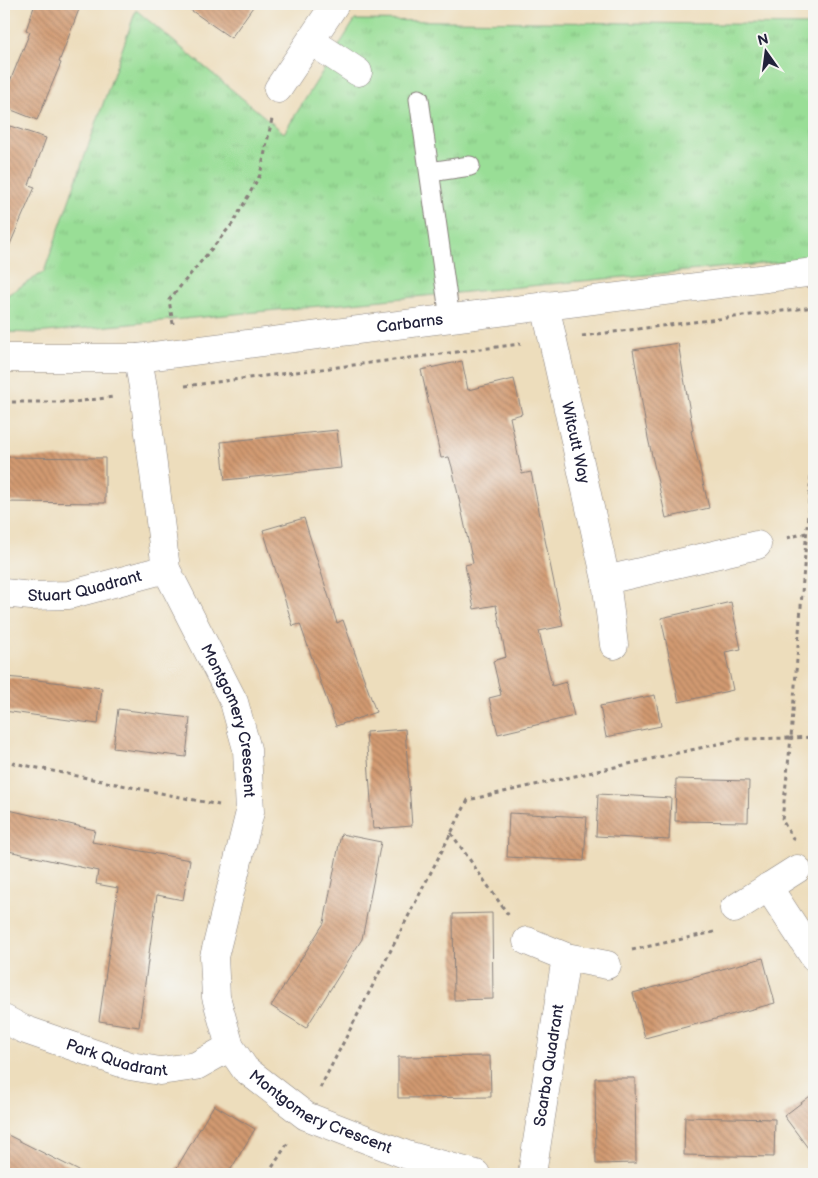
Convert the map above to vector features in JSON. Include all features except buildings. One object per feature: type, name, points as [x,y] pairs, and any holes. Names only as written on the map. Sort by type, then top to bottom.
[{"type":"street","points":[[278,89],[335,4]]},
{"type":"street","points":[[311,41],[358,72]]},
{"type":"street","name":"Carbarns","points":[[4,358],[138,358],[814,272]]},
{"type":"street","name":"Witcutt Way","points":[[545,305],[606,580],[614,646]]},
{"type":"street","name":"Montgomery Crescent","points":[[138,358],[166,569],[234,702],[247,749],[250,812],[214,957],[216,997],[230,1047],[246,1069],[306,1116],[407,1154],[476,1174]]},
{"type":"street","points":[[606,580],[757,545]]},
{"type":"street","name":"Stuart Quadrant","points":[[4,593],[31,596],[69,595],[166,569]]},
{"type":"street","points":[[734,909],[797,869]]},
{"type":"street","points":[[768,887],[814,957]]},
{"type":"street","points":[[527,941],[566,957],[607,965]]},
{"type":"street","name":"Scarba Quadrant","points":[[532,1174],[566,957]]},
{"type":"street","name":"Park Quadrant","points":[[4,1019],[23,1030],[130,1066],[160,1071],[196,1066],[230,1047]]},
{"type":"lane","points":[[419,98],[450,319]]},
{"type":"lane","points":[[430,172],[470,166]]},
{"type":"path","points":[[185,386],[169,300],[233,223],[260,176],[278,89]]},
{"type":"path","points":[[4,402],[75,402],[144,394],[185,386],[814,306]]},
{"type":"path","points":[[797,869],[800,850],[782,820],[814,435]]},
{"type":"path","points":[[268,1174],[306,1116],[468,800],[740,739],[814,737]]},
{"type":"path","points":[[4,761],[250,812]]},
{"type":"path","points":[[451,832],[527,941]]},
{"type":"path","points":[[607,965],[623,952],[730,928],[734,909]]},
{"type":"green space","points":[[136,10],[284,133],[355,20],[814,25],[814,259],[35,333],[4,332],[4,297],[44,272]]}]
